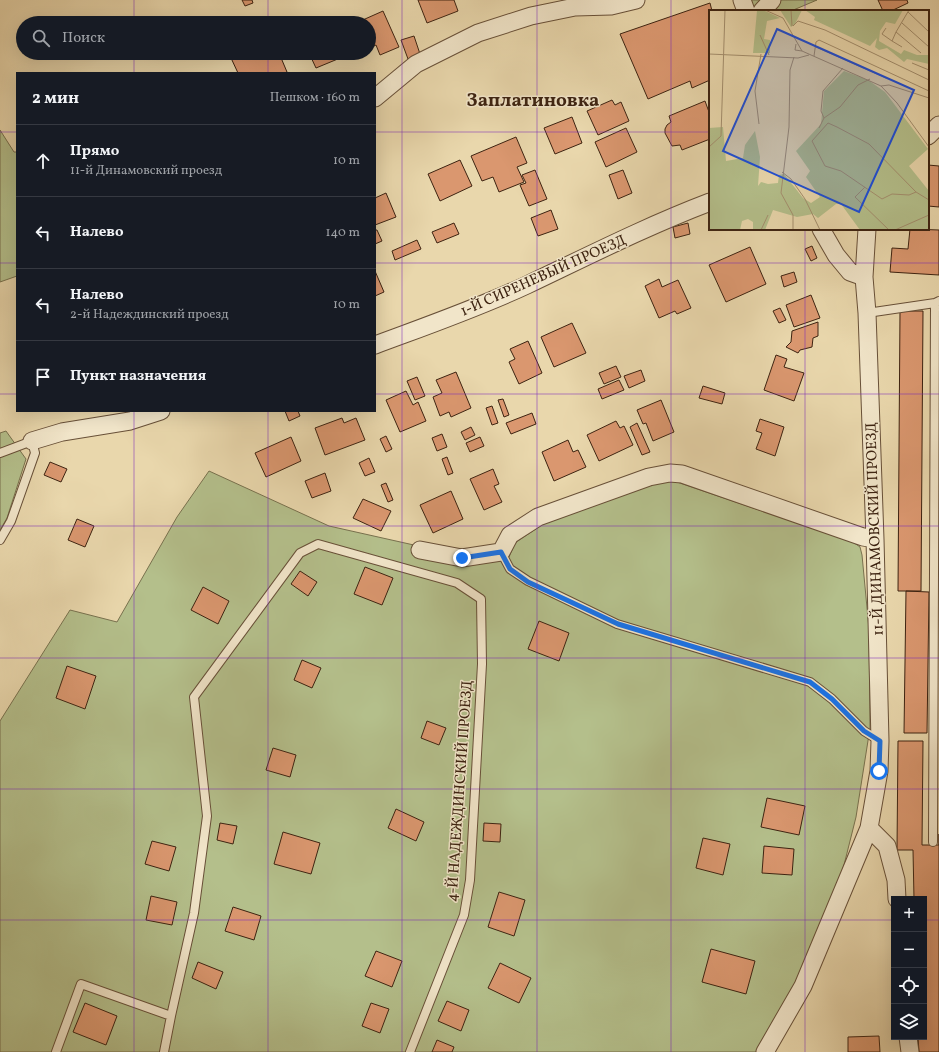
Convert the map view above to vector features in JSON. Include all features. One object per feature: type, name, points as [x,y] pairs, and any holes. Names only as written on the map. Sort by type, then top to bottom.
[{"type":"street","points":[[376,97],[416,64],[478,33],[531,16],[575,7],[611,6],[636,0]]},
{"type":"street","points":[[742,0],[746,10]]},
{"type":"street","points":[[763,10],[772,0]]},
{"type":"street","points":[[929,135],[939,125]]},
{"type":"street","name":"1-Й СИРЕНЕВЫЙ ПРОЕЗД","points":[[376,345],[434,323],[526,285],[674,216],[709,202]]},
{"type":"street","points":[[822,230],[836,255],[850,272],[864,277]]},
{"type":"street","name":"11-Й ДИНАМОВСКИЙ ПРОЕЗД","points":[[765,1052],[803,986],[869,828],[879,771],[880,741],[875,539],[867,313],[864,277],[867,230]]},
{"type":"street","points":[[32,441],[62,432],[130,421],[157,412]]},
{"type":"street","points":[[420,550],[462,558],[501,552],[510,535],[538,517],[649,477],[670,473],[682,474],[863,537],[875,539]]},
{"type":"street","points":[[869,828],[886,846],[896,880],[897,896]]},
{"type":"street","points":[[908,1040],[910,1052]]},
{"type":"lane","points":[[867,313],[937,302],[933,842]]},
{"type":"lane","points":[[0,453],[32,441],[35,453],[11,521],[0,540]]},
{"type":"lane","name":"4-Й НАДЕЖДИНСКИЙ ПРОЕЗД","points":[[171,1016],[194,913],[207,816],[194,697],[300,553],[318,544],[457,583],[481,599],[482,664],[470,880],[464,915],[410,1052]]},
{"type":"lane","points":[[501,552],[510,569],[528,582],[618,624],[810,682],[832,699],[864,731],[880,741]]},
{"type":"lane","points":[[56,1052],[81,984],[171,1016],[164,1052]]},
{"type":"green space","points":[[750,0],[817,0],[793,10],[754,10]]},
{"type":"green space","points":[[0,130],[14,152],[16,152],[16,276],[0,282]]},
{"type":"green space","points":[[6,431],[26,459],[7,518],[0,530],[0,433]]},
{"type":"green space","points":[[209,471],[329,526],[454,554],[494,554],[509,557],[515,543],[543,524],[651,484],[671,480],[853,542],[860,547],[869,629],[870,728],[856,817],[842,873],[794,986],[756,1052],[0,1052],[0,721],[70,610],[117,622],[177,517]]},
{"type":"building","points":[[242,0],[252,0],[253,3],[245,6]]},
{"type":"building","points":[[418,0],[454,0],[458,11],[427,23]]},
{"type":"building","points":[[878,0],[907,0],[908,3],[893,10],[883,10]]},
{"type":"building","points":[[710,3],[712,10],[709,10],[709,80],[692,88],[690,81],[648,99],[620,34]]},
{"type":"building","points":[[383,11],[399,47],[380,55],[376,45],[376,16],[372,16]]},
{"type":"building","points":[[414,36],[420,54],[408,59],[401,40]]},
{"type":"building","points":[[232,60],[282,60],[287,72],[238,72]]},
{"type":"building","points":[[312,60],[335,60],[316,68]]},
{"type":"building","points":[[612,100],[615,105],[621,102],[629,121],[598,135],[587,111]]},
{"type":"building","points":[[705,101],[709,112],[709,139],[682,150],[680,145],[672,146],[665,133],[667,125],[671,122],[669,116]]},
{"type":"building","points":[[572,117],[582,143],[555,154],[544,128]]},
{"type":"building","points":[[626,128],[637,152],[606,167],[595,142]]},
{"type":"building","points":[[516,137],[527,163],[517,167],[524,182],[499,192],[493,177],[482,181],[471,156]]},
{"type":"building","points":[[460,160],[472,186],[440,201],[428,174]]},
{"type":"building","points":[[929,165],[939,166],[939,207],[929,206]]},
{"type":"building","points":[[535,170],[547,199],[529,206],[520,185],[526,183],[522,175]]},
{"type":"building","points":[[623,170],[632,193],[618,199],[609,175]]},
{"type":"building","points":[[386,193],[396,217],[376,225],[376,198]]},
{"type":"building","points":[[551,210],[558,229],[538,236],[531,218]]},
{"type":"building","points":[[454,223],[459,234],[437,243],[432,232]]},
{"type":"building","points":[[688,223],[690,234],[675,238],[673,227]]},
{"type":"building","points":[[376,230],[377,230],[382,241],[376,244]]},
{"type":"building","points":[[910,230],[939,230],[939,275],[890,272],[892,248],[908,249]]},
{"type":"building","points":[[417,240],[421,249],[395,260],[392,251]]},
{"type":"building","points":[[812,246],[817,258],[811,261],[805,249]]},
{"type":"building","points":[[750,247],[766,284],[726,302],[709,265]]},
{"type":"building","points":[[794,272],[797,282],[784,287],[781,276]]},
{"type":"building","points":[[376,273],[384,292],[376,296]]},
{"type":"building","points":[[659,279],[662,287],[678,280],[691,308],[677,314],[675,311],[659,318],[645,286]]},
{"type":"building","points":[[811,295],[820,318],[794,327],[786,305]]},
{"type":"building","points":[[780,308],[786,320],[779,323],[773,311]]},
{"type":"building","points":[[900,311],[923,311],[921,591],[898,591]]},
{"type":"building","points":[[818,322],[818,336],[813,338],[812,347],[800,350],[798,353],[786,347],[791,342],[792,331]]},
{"type":"building","points":[[572,323],[586,353],[554,367],[541,337]]},
{"type":"building","points":[[528,341],[542,373],[519,384],[509,362],[515,359],[510,349]]},
{"type":"building","points":[[776,355],[787,359],[784,367],[804,373],[794,401],[764,390]]},
{"type":"building","points":[[616,366],[621,377],[604,384],[599,373]]},
{"type":"building","points":[[641,370],[645,381],[629,388],[624,376]]},
{"type":"building","points":[[456,372],[471,408],[451,417],[449,412],[440,416],[433,397],[442,393],[436,380]]},
{"type":"building","points":[[417,377],[425,396],[415,400],[407,381]]},
{"type":"building","points":[[619,380],[624,390],[602,399],[598,389]]},
{"type":"building","points":[[703,386],[725,393],[722,404],[699,398]]},
{"type":"building","points":[[406,391],[413,405],[418,402],[426,421],[400,432],[386,400]]},
{"type":"building","points":[[503,399],[509,415],[504,417],[498,400]]},
{"type":"building","points":[[661,400],[674,432],[653,441],[646,423],[643,424],[637,410]]},
{"type":"building","points":[[492,406],[498,423],[492,425],[486,408]]},
{"type":"building","points":[[285,412],[298,412],[300,416],[289,421]]},
{"type":"building","points":[[532,413],[536,424],[511,434],[506,423]]},
{"type":"building","points":[[342,418],[344,423],[356,418],[365,440],[325,455],[315,428]]},
{"type":"building","points":[[760,419],[784,427],[775,456],[756,449],[762,433],[756,431]]},
{"type":"building","points":[[616,421],[620,428],[624,426],[633,445],[599,461],[587,435]]},
{"type":"building","points":[[637,423],[650,452],[642,455],[630,427]]},
{"type":"building","points":[[471,427],[475,435],[465,440],[461,432]]},
{"type":"building","points":[[442,434],[447,447],[437,451],[432,438]]},
{"type":"building","points":[[386,436],[392,449],[386,452],[380,439]]},
{"type":"building","points":[[291,437],[301,461],[266,477],[255,453]]},
{"type":"building","points":[[480,437],[484,446],[470,452],[466,443]]},
{"type":"building","points":[[568,440],[573,452],[578,450],[586,467],[554,481],[542,452]]},
{"type":"building","points":[[447,457],[453,473],[448,475],[442,459]]},
{"type":"building","points":[[369,458],[375,472],[365,476],[359,463]]},
{"type":"building","points":[[50,462],[67,469],[61,482],[44,475]]},
{"type":"building","points":[[493,469],[499,484],[494,486],[502,502],[484,510],[470,479]]},
{"type":"building","points":[[325,473],[331,491],[312,498],[305,481]]},
{"type":"building","points":[[386,483],[393,500],[388,502],[381,485]]},
{"type":"building","points":[[451,491],[463,519],[433,533],[420,505]]},
{"type":"building","points":[[363,499],[391,511],[381,531],[353,518]]},
{"type":"building","points":[[77,519],[94,526],[85,547],[68,540]]},
{"type":"building","points":[[365,567],[393,578],[382,605],[354,594]]},
{"type":"building","points":[[300,571],[317,582],[308,596],[291,584]]},
{"type":"building","points":[[203,587],[229,601],[218,624],[191,610]]},
{"type":"building","points":[[906,591],[929,592],[927,733],[904,733]]},
{"type":"building","points":[[539,621],[569,633],[559,661],[528,649]]},
{"type":"building","points":[[302,660],[321,668],[312,688],[294,680]]},
{"type":"building","points":[[67,666],[96,676],[85,709],[56,698]]},
{"type":"building","points":[[427,721],[446,728],[439,745],[421,738]]},
{"type":"building","points":[[898,741],[923,741],[922,845],[939,845],[939,1052],[919,1052],[918,1040],[927,1040],[927,896],[914,896],[913,850],[897,850]]},
{"type":"building","points":[[273,748],[296,755],[290,777],[266,770]]},
{"type":"building","points":[[767,798],[805,806],[799,835],[761,827]]},
{"type":"building","points":[[396,809],[424,822],[416,841],[388,828]]},
{"type":"building","points":[[220,823],[237,826],[233,844],[217,840]]},
{"type":"building","points":[[484,823],[501,824],[500,842],[483,841]]},
{"type":"building","points":[[283,832],[320,843],[311,874],[274,864]]},
{"type":"building","points":[[703,838],[730,844],[723,875],[696,868]]},
{"type":"building","points":[[152,841],[176,847],[169,871],[145,864]]},
{"type":"building","points":[[764,846],[794,849],[792,875],[762,873]]},
{"type":"building","points":[[499,892],[525,900],[514,936],[488,927]]},
{"type":"building","points":[[151,896],[177,902],[172,925],[146,920]]},
{"type":"building","points":[[233,907],[261,916],[254,940],[225,931]]},
{"type":"building","points":[[711,949],[755,961],[746,994],[702,982]]},
{"type":"building","points":[[376,951],[402,961],[392,987],[365,976]]},
{"type":"building","points":[[198,962],[223,972],[216,989],[192,978]]},
{"type":"building","points":[[500,963],[531,978],[519,1003],[488,988]]},
{"type":"building","points":[[447,1001],[469,1010],[461,1031],[438,1021]]},
{"type":"building","points":[[85,1003],[117,1016],[106,1045],[73,1032]]},
{"type":"building","points":[[371,1003],[389,1009],[380,1033],[362,1026]]},
{"type":"building","points":[[879,1036],[880,1052],[848,1052],[848,1037]]},
{"type":"building","points":[[437,1040],[454,1047],[452,1052],[432,1052]]},
{"type":"district","name":"Заплатиновка","points":[[533,99]]},
{"type":"route","points":[[462,558],[501,552],[510,569],[528,582],[618,624],[810,682],[832,699],[864,731],[880,741],[879,771]]}]
